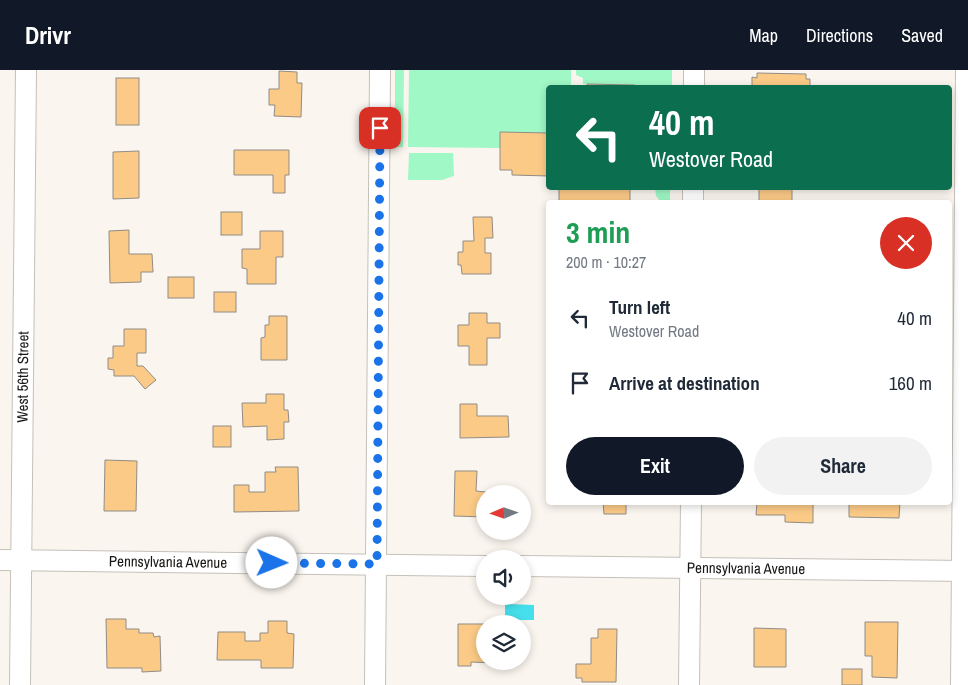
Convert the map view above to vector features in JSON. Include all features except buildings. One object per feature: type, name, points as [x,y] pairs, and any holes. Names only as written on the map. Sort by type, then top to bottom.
[{"type":"street","name":"West 56th Street","points":[[20,685],[26,70]]},
{"type":"street","points":[[376,685],[380,70]]},
{"type":"street","points":[[694,70],[694,85]]},
{"type":"street","points":[[961,685],[965,571],[966,70]]},
{"type":"street","points":[[690,685],[691,505]]},
{"type":"street","name":"Pennsylvania Avenue","points":[[0,560],[476,566]]},
{"type":"street","name":"Pennsylvania Avenue","points":[[531,566],[965,571]]},
{"type":"green space","points":[[395,70],[404,70],[403,147],[395,147]]},
{"type":"green space","points":[[409,70],[571,70],[571,85],[546,85],[546,133],[501,132],[500,148],[408,147]]},
{"type":"green space","points":[[576,70],[672,70],[672,85],[583,84],[583,78],[576,75]]},
{"type":"green space","points":[[409,153],[453,153],[454,176],[442,180],[408,180]]},
{"type":"green space","points":[[655,190],[670,190],[670,200],[659,200],[656,196]]},
{"type":"water","points":[[505,605],[534,605],[534,620],[531,620],[531,615],[505,615]]},
{"type":"route","points":[[272,563],[377,564],[380,128]]}]
